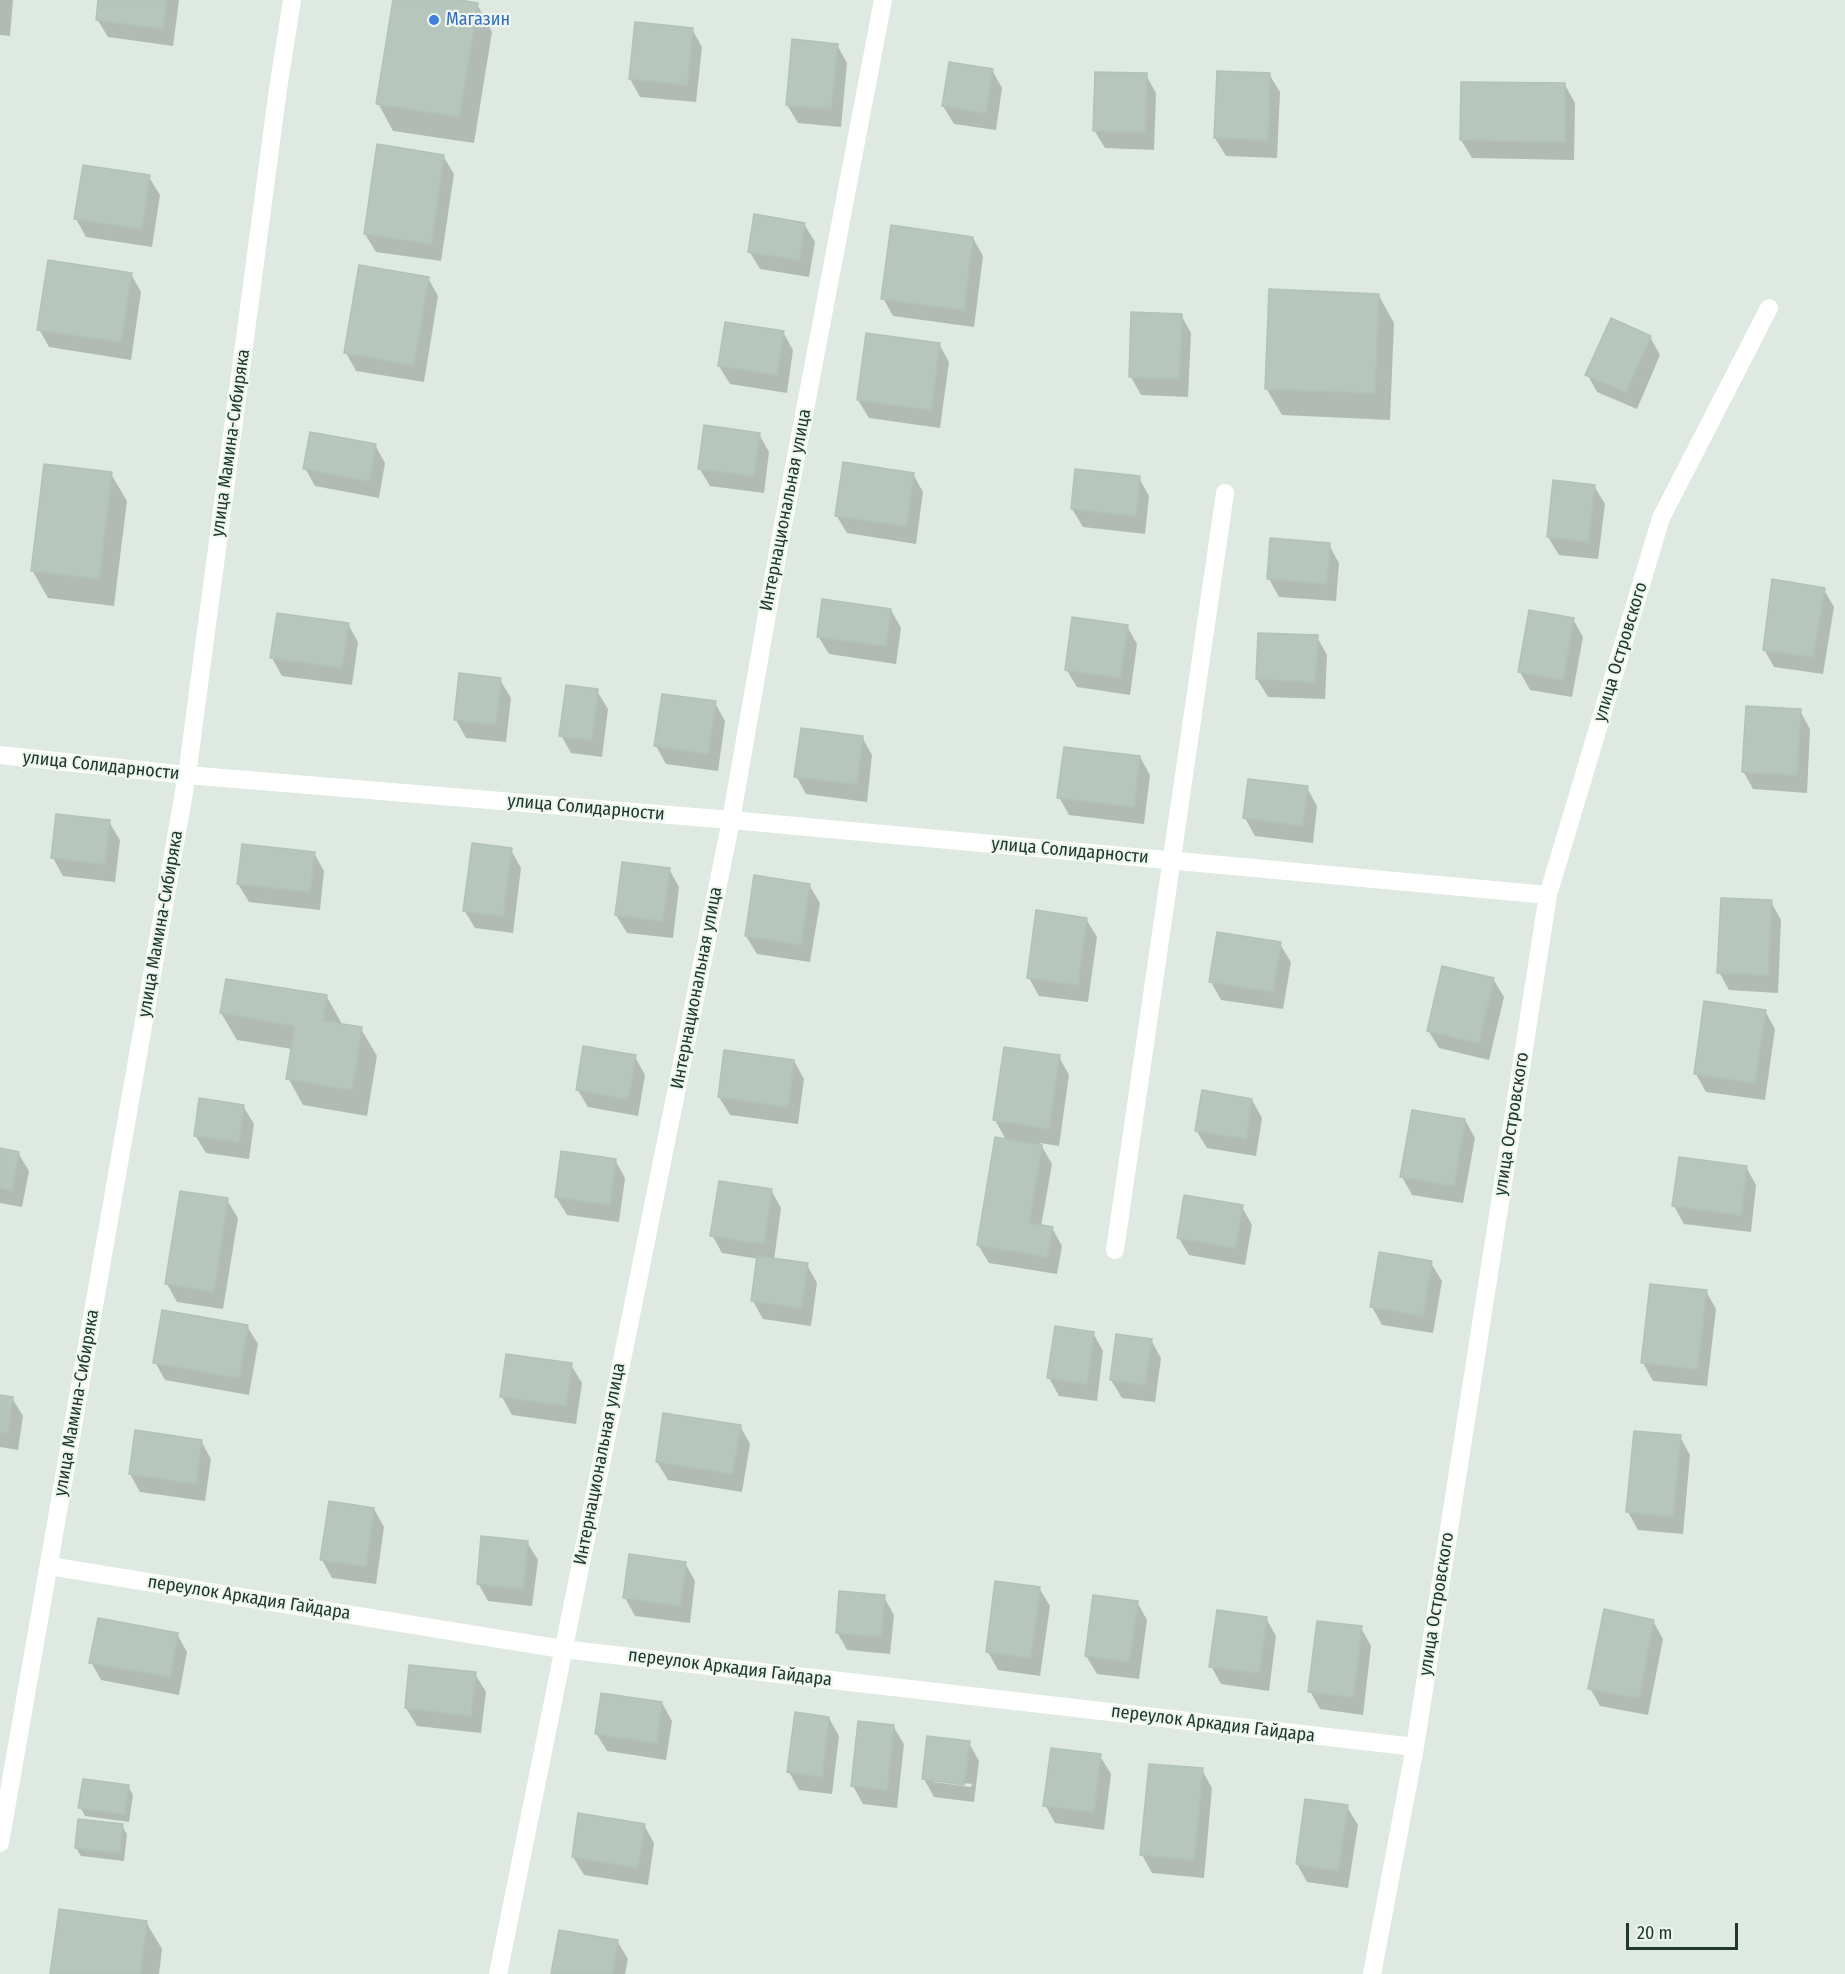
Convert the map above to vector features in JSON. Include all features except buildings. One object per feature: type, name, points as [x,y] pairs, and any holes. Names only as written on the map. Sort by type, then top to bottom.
[{"type":"street","name":"улица Мамина-Сибиряка","points":[[0,1843],[187,775],[292,0]]},
{"type":"street","name":"Интернациональная улица","points":[[498,1974],[731,820],[779,546],[884,0]]},
{"type":"street","name":"улица Островского","points":[[1372,1974],[1414,1747],[1548,895],[1661,518],[1769,308]]},
{"type":"street","name":"улица Солидарности","points":[[1115,1250],[1225,493]]},
{"type":"street","name":"улица Солидарности","points":[[0,755],[187,775],[731,820],[1548,895]]},
{"type":"street","name":"переулок Аркадия Гайдара","points":[[49,1566],[562,1649],[1414,1747]]},
{"type":"place","name":"Магазин","points":[[434,20]]}]
